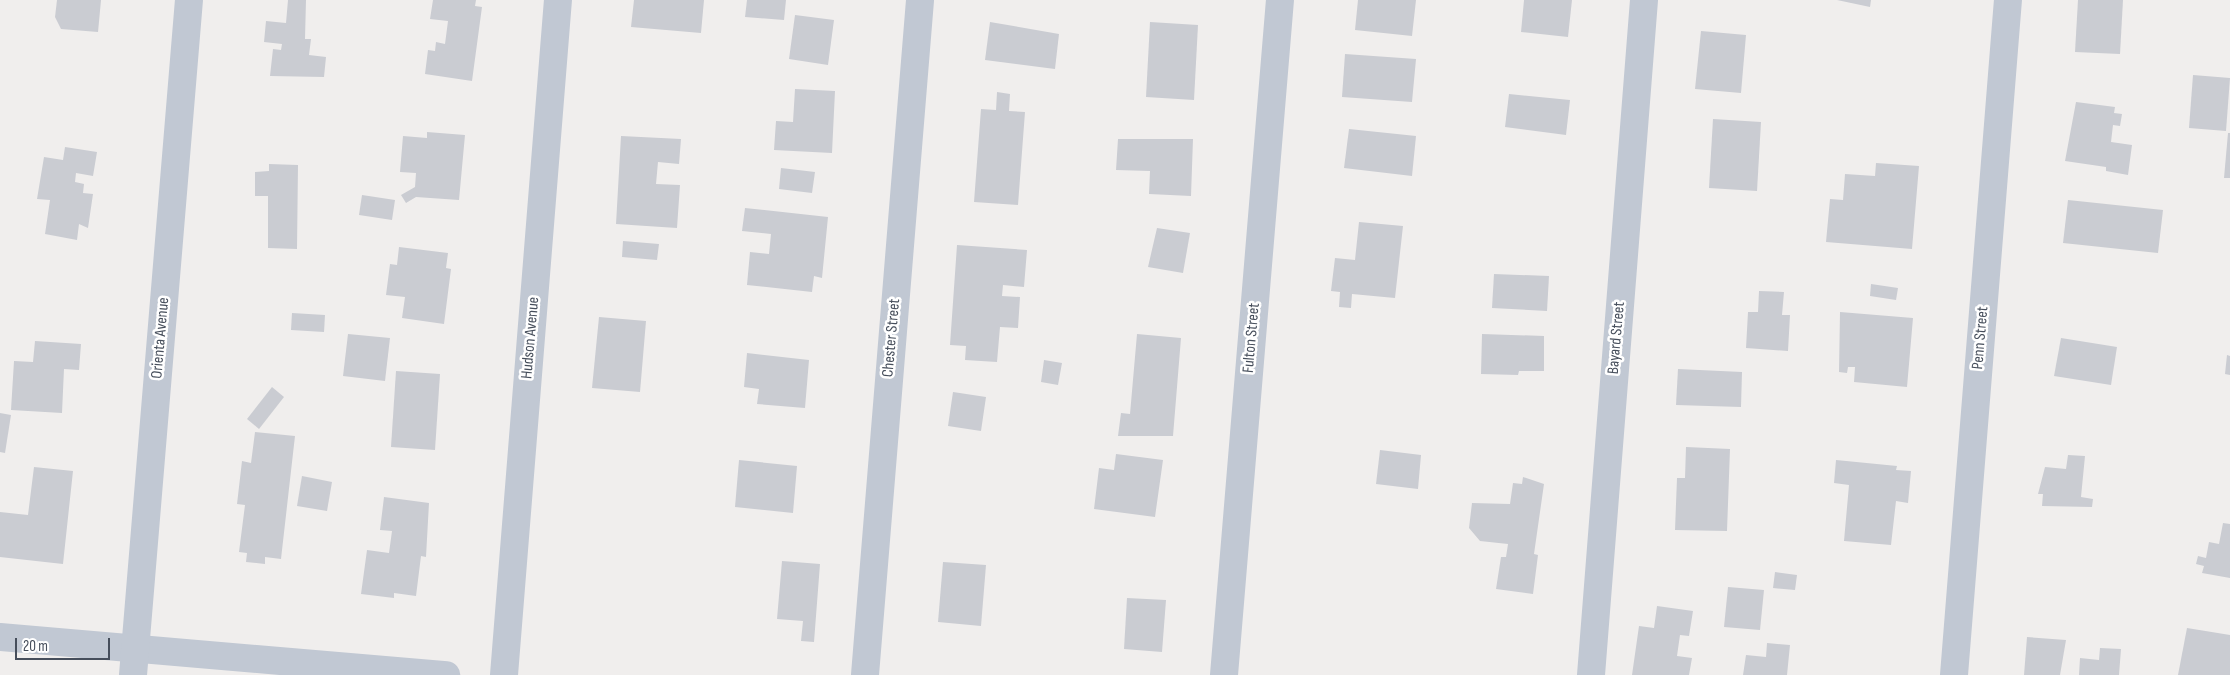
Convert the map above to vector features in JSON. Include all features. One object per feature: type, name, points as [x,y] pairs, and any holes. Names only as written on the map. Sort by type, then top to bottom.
[{"type":"street","name":"Orienta Avenue","points":[[133,675],[189,0]]},
{"type":"street","name":"Hudson Avenue","points":[[504,675],[558,0]]},
{"type":"street","name":"Chester Street","points":[[865,675],[920,0]]},
{"type":"street","name":"Fulton Street","points":[[1224,675],[1280,0]]},
{"type":"street","name":"Bayard Street","points":[[1591,675],[1644,0]]},
{"type":"street","name":"Penn Street","points":[[1954,675],[2008,0]]},
{"type":"street","points":[[0,637],[136,647],[446,675]]},
{"type":"building","points":[[57,0],[101,0],[98,32],[61,29],[55,17]]},
{"type":"building","points":[[288,0],[306,0],[305,39],[311,39],[309,55],[326,57],[324,77],[270,76],[273,49],[281,50],[282,44],[264,42],[266,21],[286,23]]},
{"type":"building","points":[[433,0],[476,0],[475,6],[482,7],[472,81],[425,74],[428,50],[435,51],[436,42],[445,44],[448,21],[430,19]]},
{"type":"building","points":[[634,0],[704,0],[701,33],[631,27]]},
{"type":"building","points":[[747,0],[786,0],[784,20],[745,17]]},
{"type":"building","points":[[1358,0],[1416,0],[1412,36],[1355,30]]},
{"type":"building","points":[[1524,0],[1572,0],[1568,37],[1521,32]]},
{"type":"building","points":[[1837,0],[1871,0],[1870,7]]},
{"type":"building","points":[[2078,0],[2123,0],[2120,54],[2075,52]]},
{"type":"building","points":[[795,15],[834,20],[828,65],[789,59]]},
{"type":"building","points":[[990,22],[1059,34],[1055,69],[985,60]]},
{"type":"building","points":[[1150,22],[1198,25],[1194,100],[1146,97]]},
{"type":"building","points":[[1701,31],[1746,35],[1741,93],[1695,89]]},
{"type":"building","points":[[1345,54],[1416,59],[1412,102],[1342,97]]},
{"type":"building","points":[[2193,75],[2230,78],[2226,131],[2189,128]]},
{"type":"building","points":[[795,89],[835,91],[832,153],[774,150],[776,121],[793,122]]},
{"type":"building","points":[[997,92],[1010,94],[1009,111],[1025,112],[1018,205],[974,202],[981,109],[996,110]]},
{"type":"building","points":[[1509,94],[1570,100],[1566,135],[1505,127]]},
{"type":"building","points":[[2076,102],[2115,107],[2114,113],[2122,114],[2120,126],[2113,125],[2111,142],[2132,145],[2128,175],[2106,171],[2106,167],[2065,161]]},
{"type":"building","points":[[1713,119],[1761,122],[1757,191],[1709,188]]},
{"type":"building","points":[[1349,129],[1416,136],[1412,176],[1344,168]]},
{"type":"building","points":[[427,132],[465,135],[459,200],[416,197],[406,203],[401,195],[415,187],[416,173],[400,172],[403,136],[427,138]]},
{"type":"building","points":[[2228,133],[2230,133],[2230,178],[2224,178]]},
{"type":"building","points":[[621,136],[681,139],[679,164],[658,162],[656,184],[680,185],[677,228],[616,224]]},
{"type":"building","points":[[1118,139],[1193,139],[1191,196],[1149,194],[1150,171],[1116,170]]},
{"type":"building","points":[[65,147],[97,152],[93,176],[76,173],[75,182],[84,184],[83,193],[93,194],[88,228],[79,224],[77,240],[45,234],[50,200],[37,199],[44,157],[63,160]]},
{"type":"building","points":[[1876,163],[1919,166],[1912,249],[1826,242],[1830,199],[1843,200],[1845,174],[1875,176]]},
{"type":"building","points":[[269,164],[298,165],[297,249],[268,248],[268,196],[255,196],[255,172],[269,171]]},
{"type":"building","points":[[781,168],[815,172],[812,193],[779,189]]},
{"type":"building","points":[[362,195],[395,200],[392,220],[359,215]]},
{"type":"building","points":[[2068,200],[2163,210],[2158,253],[2063,243]]},
{"type":"building","points":[[745,208],[828,217],[822,278],[814,276],[812,292],[747,285],[750,252],[769,254],[771,234],[742,231]]},
{"type":"building","points":[[1359,222],[1403,226],[1395,298],[1352,294],[1351,308],[1339,307],[1340,292],[1331,291],[1335,258],[1355,260]]},
{"type":"building","points":[[1157,228],[1190,233],[1183,273],[1148,267]]},
{"type":"building","points":[[623,241],[659,244],[657,260],[622,257]]},
{"type":"building","points":[[957,245],[1027,250],[1024,287],[1003,285],[1002,296],[1020,297],[1018,328],[1000,327],[997,362],[965,360],[966,346],[950,345]]},
{"type":"building","points":[[399,247],[448,253],[446,268],[451,269],[444,324],[402,318],[405,297],[386,295],[390,264],[397,265]]},
{"type":"building","points":[[1494,274],[1549,276],[1547,311],[1492,308]]},
{"type":"building","points":[[1871,284],[1898,288],[1896,300],[1870,296]]},
{"type":"building","points":[[1759,291],[1784,292],[1782,315],[1790,315],[1788,351],[1746,348],[1748,312],[1758,312]]},
{"type":"building","points":[[1840,312],[1913,318],[1907,387],[1854,382],[1855,367],[1848,367],[1847,373],[1839,372]]},
{"type":"building","points":[[292,313],[325,315],[324,332],[291,330]]},
{"type":"building","points":[[599,317],[646,321],[640,392],[592,388]]},
{"type":"building","points":[[348,334],[390,338],[385,381],[343,376]]},
{"type":"building","points":[[1137,334],[1181,338],[1173,436],[1118,436],[1121,413],[1130,414]]},
{"type":"building","points":[[1482,334],[1544,336],[1544,371],[1519,371],[1518,375],[1481,374]]},
{"type":"building","points":[[2061,338],[2117,347],[2111,385],[2054,376]]},
{"type":"building","points":[[35,341],[81,344],[79,370],[64,369],[62,413],[11,410],[14,361],[33,362]]},
{"type":"building","points":[[747,353],[809,360],[805,408],[757,404],[759,389],[744,387]]},
{"type":"building","points":[[2227,355],[2230,356],[2230,375],[2225,374]]},
{"type":"building","points":[[1044,360],[1062,363],[1058,385],[1041,382]]},
{"type":"building","points":[[1678,369],[1742,372],[1741,407],[1676,405]]},
{"type":"building","points":[[396,371],[440,374],[435,450],[391,447]]},
{"type":"building","points":[[272,387],[284,397],[259,429],[247,419]]},
{"type":"building","points":[[953,392],[986,397],[981,431],[948,426]]},
{"type":"building","points":[[0,413],[11,415],[5,453],[0,452]]},
{"type":"building","points":[[255,432],[295,436],[281,559],[265,557],[265,564],[246,562],[247,553],[239,552],[245,505],[237,504],[242,461],[251,463]]},
{"type":"building","points":[[1686,447],[1730,449],[1727,531],[1675,530],[1677,478],[1685,478]]},
{"type":"building","points":[[1380,450],[1421,455],[1418,489],[1376,484]]},
{"type":"building","points":[[1116,454],[1163,460],[1155,517],[1094,509],[1099,468],[1114,470]]},
{"type":"building","points":[[2068,455],[2085,456],[2081,497],[2093,499],[2092,507],[2042,506],[2043,494],[2038,494],[2045,467],[2066,469]]},
{"type":"building","points":[[739,460],[797,466],[793,513],[735,507]]},
{"type":"building","points":[[1836,460],[1897,466],[1896,470],[1911,471],[1908,503],[1896,501],[1891,545],[1844,541],[1849,485],[1834,483]]},
{"type":"building","points":[[34,467],[73,471],[63,564],[0,557],[0,512],[28,515]]},
{"type":"building","points":[[302,476],[332,482],[327,511],[297,506]]},
{"type":"building","points":[[1523,477],[1544,484],[1534,554],[1538,555],[1533,594],[1496,589],[1501,557],[1506,557],[1508,544],[1480,541],[1469,528],[1472,503],[1510,504],[1513,483],[1522,484]]},
{"type":"building","points":[[384,497],[429,503],[426,557],[421,556],[416,596],[394,593],[394,598],[361,594],[367,550],[389,553],[392,531],[380,530]]},
{"type":"building","points":[[2223,523],[2230,524],[2230,578],[2202,573],[2204,566],[2196,564],[2198,556],[2206,558],[2209,542],[2219,544]]},
{"type":"building","points":[[782,561],[820,564],[814,642],[801,641],[803,621],[777,619]]},
{"type":"building","points":[[943,562],[986,565],[981,626],[938,622]]},
{"type":"building","points":[[1775,572],[1797,575],[1795,590],[1773,588]]},
{"type":"building","points":[[1728,587],[1764,590],[1760,630],[1724,627]]},
{"type":"building","points":[[1127,598],[1166,600],[1162,652],[1124,649]]},
{"type":"building","points":[[1657,606],[1693,611],[1689,636],[1680,635],[1677,656],[1692,658],[1689,675],[1632,675],[1639,626],[1654,628]]},
{"type":"building","points":[[2187,628],[2230,635],[2230,675],[2178,675]]},
{"type":"building","points":[[2027,637],[2066,640],[2060,675],[2024,675]]},
{"type":"building","points":[[1767,643],[1790,645],[1787,675],[1743,675],[1746,655],[1766,657]]},
{"type":"building","points":[[2100,648],[2121,649],[2119,675],[2079,675],[2080,658],[2099,660]]}]
